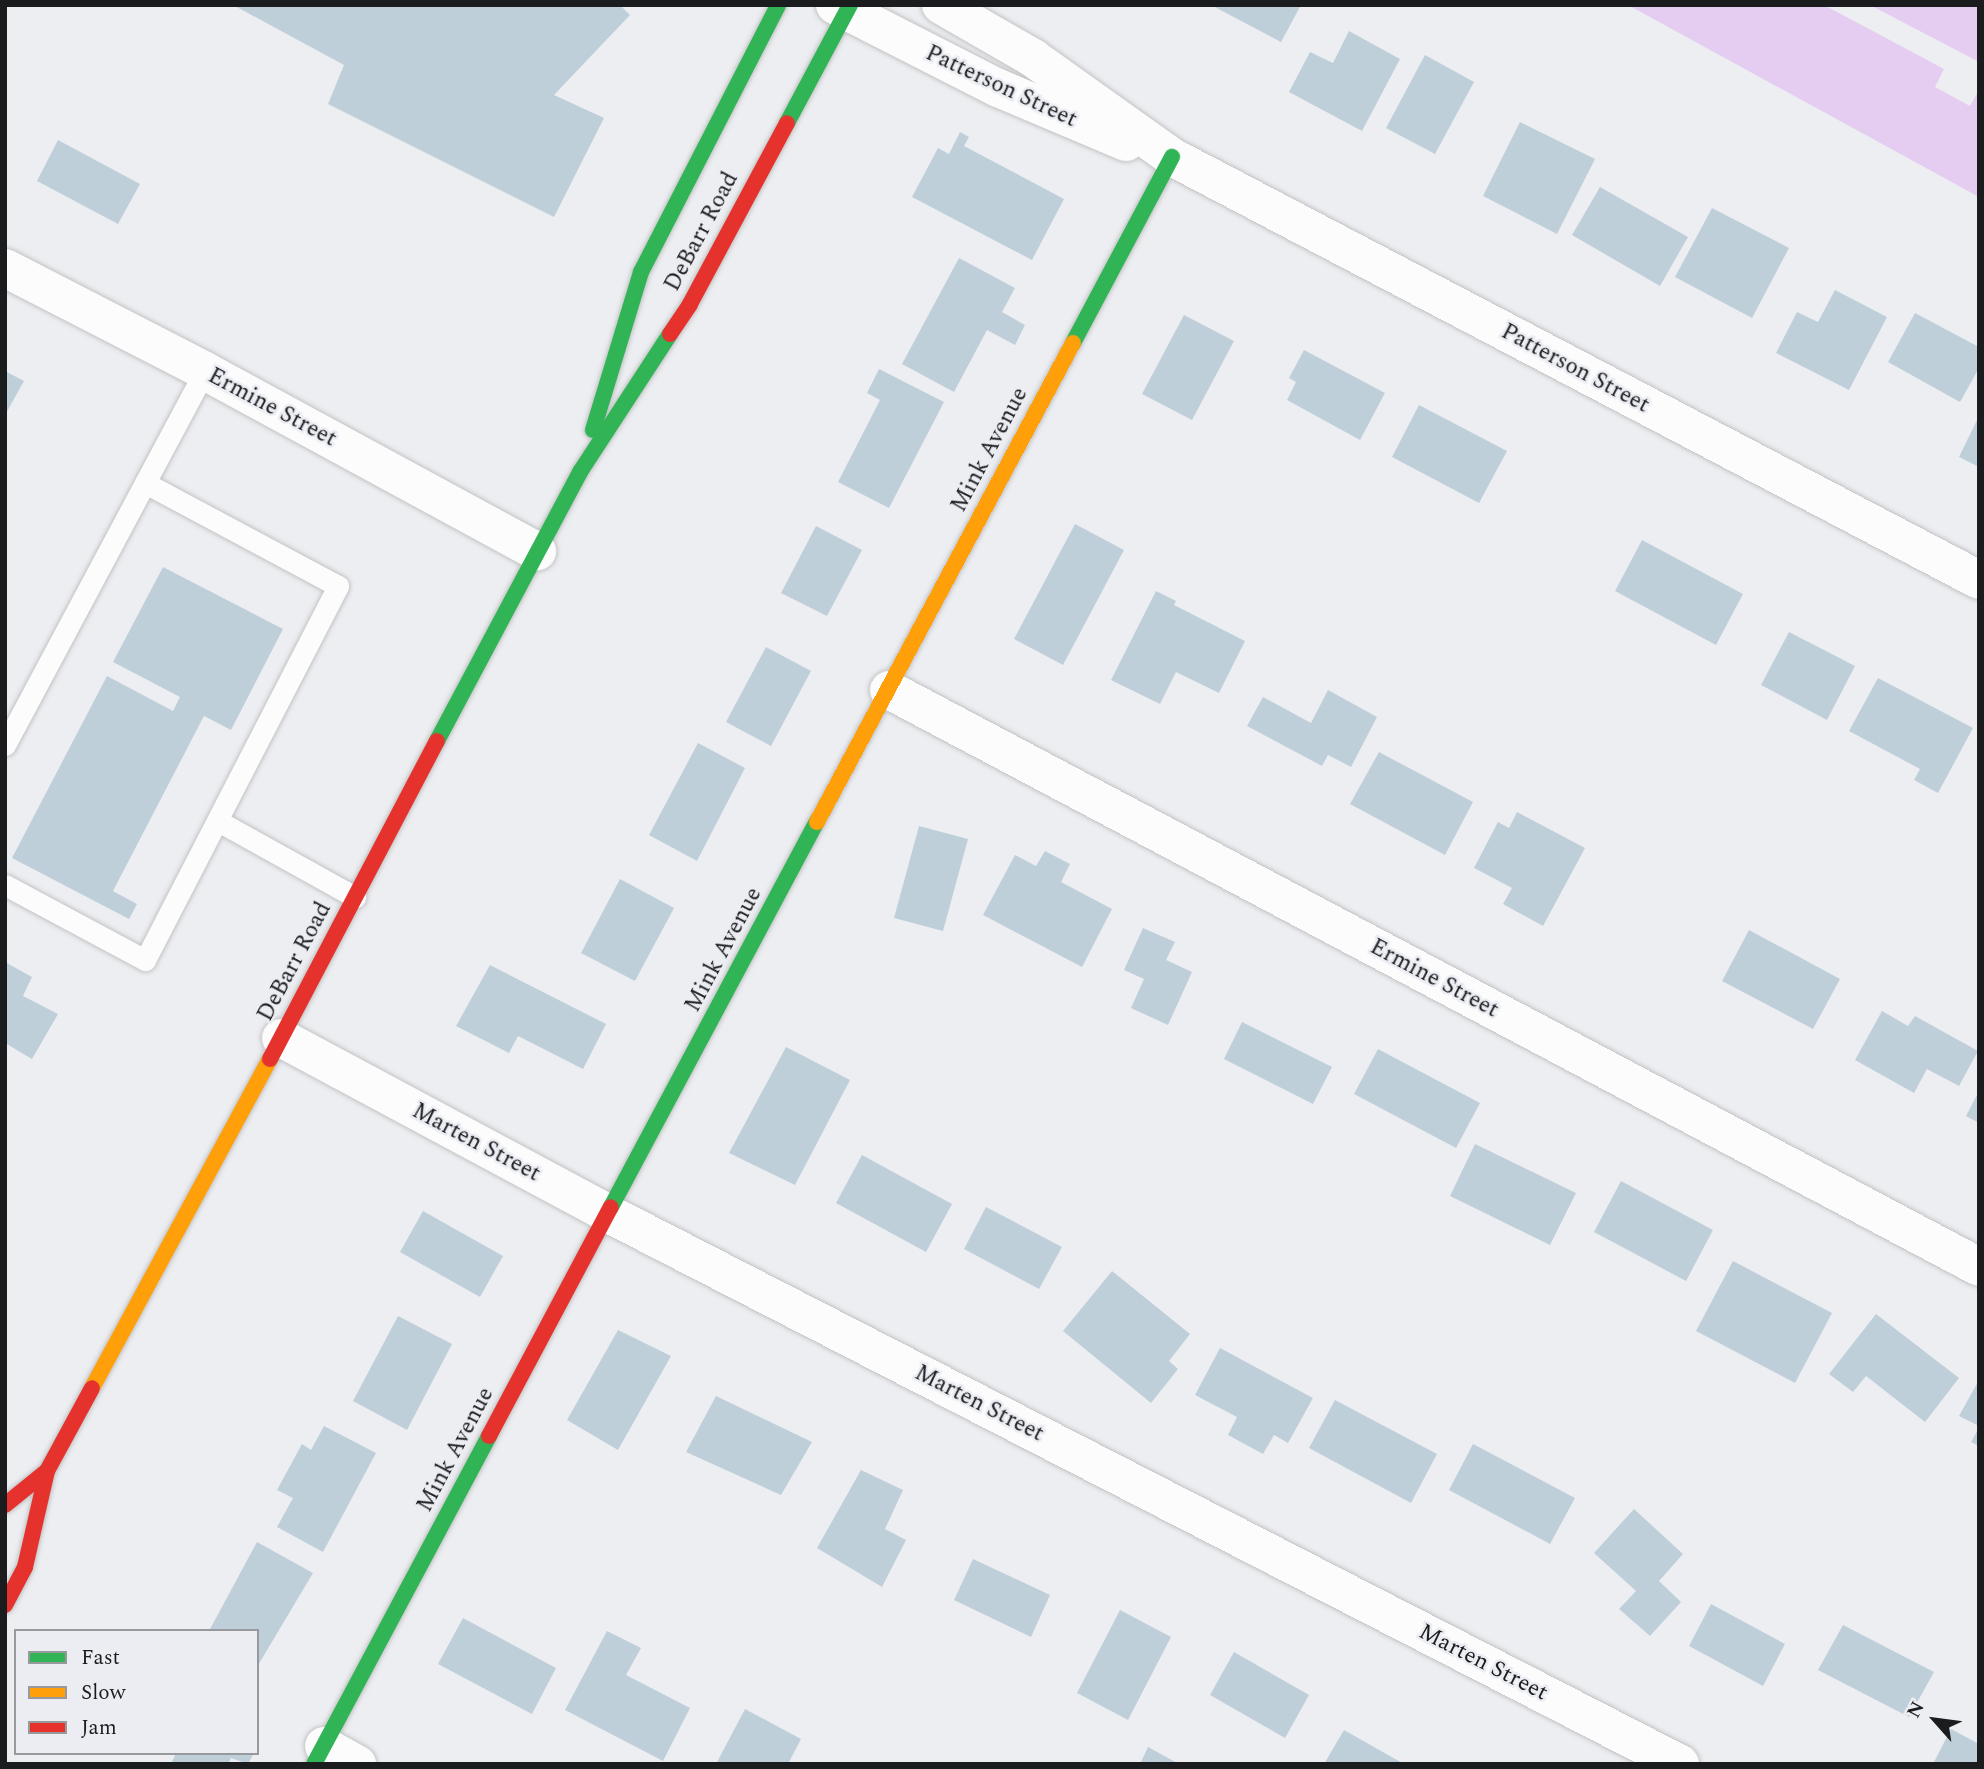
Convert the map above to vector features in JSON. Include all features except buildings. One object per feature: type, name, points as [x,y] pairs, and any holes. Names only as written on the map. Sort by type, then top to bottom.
[{"type":"main road","name":"DeBarr Road","points":[[580,472],[641,272],[778,5]]},
{"type":"main road","name":"DeBarr Road","points":[[5,1605],[25,1567],[47,1471],[281,1038],[580,472],[690,304],[844,7]]},
{"type":"main road","name":"Mink Avenue","points":[[319,1755],[1172,157]]},
{"type":"main road","name":"DeBarr Road","points":[[5,1505],[47,1471]]},
{"type":"street","name":"Patterson Street","points":[[941,5],[1033,58],[1172,157]]},
{"type":"street","name":"Patterson Street","points":[[844,7],[1056,114],[1172,157],[1979,580]]},
{"type":"street","name":"Ermine Street","points":[[5,268],[205,372],[537,551]]},
{"type":"street","name":"Ermine Street","points":[[889,690],[1979,1267]]},
{"type":"street","name":"Marten Street","points":[[281,1038],[609,1214],[1680,1764]]},
{"type":"street","points":[[319,1755],[357,1764]]},
{"type":"lane","points":[[5,745],[205,372]]},
{"type":"lane","points":[[5,885],[145,960],[338,586],[145,483]]},
{"type":"lane","points":[[218,821],[355,897]]},
{"type":"shaded area","points":[[1628,5],[1824,5],[1944,69],[1935,87],[1970,106],[1979,90],[1979,197]]},
{"type":"shaded area","points":[[1870,5],[1979,5],[1979,62]]},
{"type":"traffic: fast","points":[[593,430],[641,272],[778,5]]},
{"type":"traffic: fast","points":[[787,123],[850,5]]},
{"type":"traffic: fast","points":[[1073,343],[1172,157]]},
{"type":"traffic: fast","points":[[437,741],[580,472],[670,334]]},
{"type":"traffic: fast","points":[[611,1207],[817,822]]},
{"type":"traffic: fast","points":[[314,1764],[489,1436]]},
{"type":"traffic: slow","points":[[817,822],[1073,343]]},
{"type":"traffic: slow","points":[[92,1388],[270,1059]]},
{"type":"traffic: jam","points":[[670,334],[690,304],[787,123]]},
{"type":"traffic: jam","points":[[270,1059],[437,741]]},
{"type":"traffic: jam","points":[[489,1436],[611,1207]]},
{"type":"traffic: jam","points":[[5,1605],[25,1567],[47,1471],[92,1388]]},
{"type":"traffic: jam","points":[[5,1505],[47,1471]]}]
